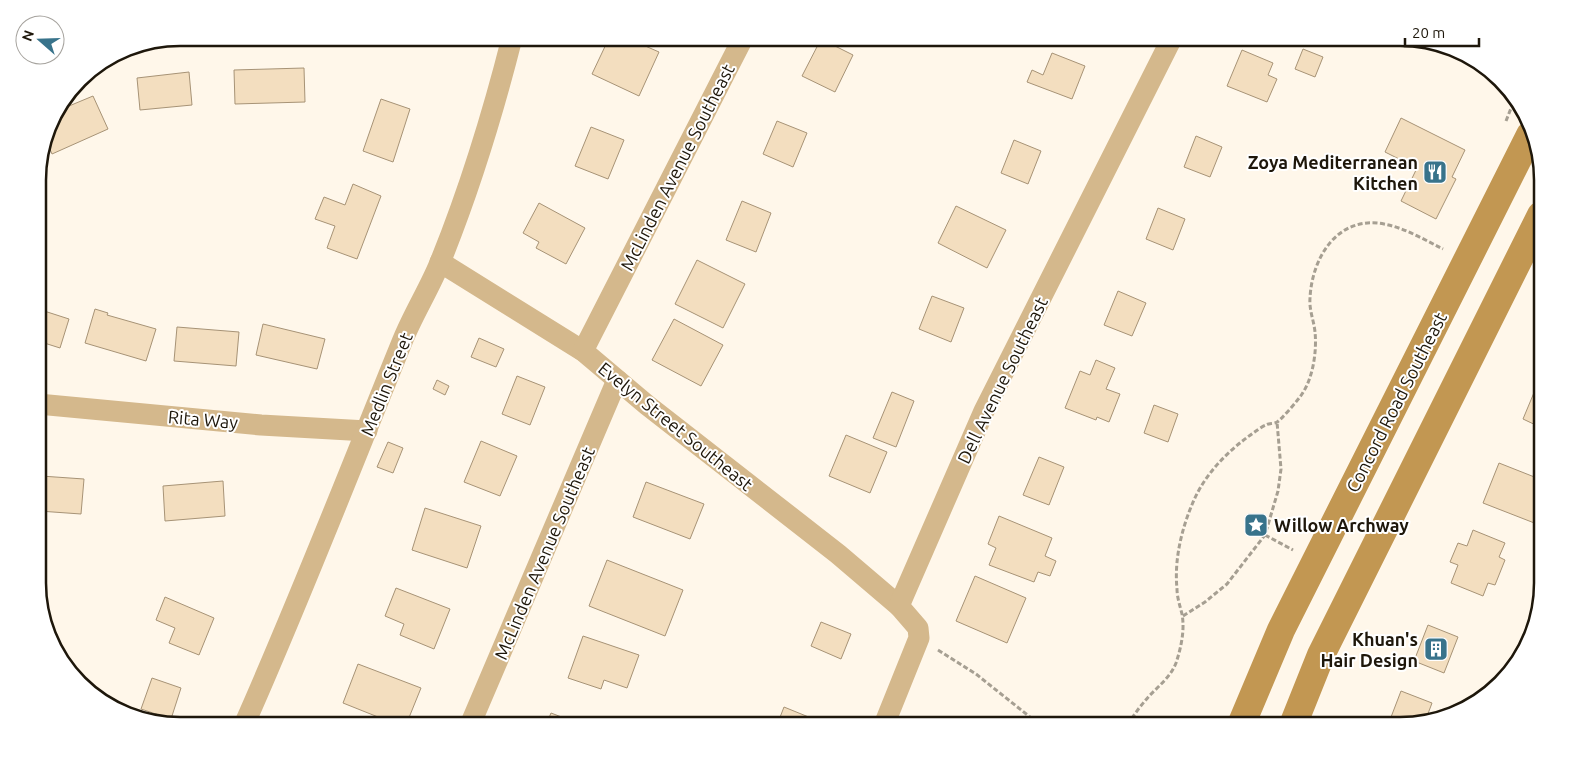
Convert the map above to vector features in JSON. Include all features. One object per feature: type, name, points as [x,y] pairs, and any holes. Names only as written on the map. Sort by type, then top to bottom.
[{"type":"main road","name":"Concord Road Southeast","points":[[1245,716],[1281,630],[1527,140]]},
{"type":"main road","points":[[1297,716],[1321,655],[1534,231]]},
{"type":"street","name":"Medlin Street","points":[[248,717],[280,644],[403,340],[440,262],[472,178],[506,46]]},
{"type":"street","name":"McLinden Avenue Southeast","points":[[583,351],[739,46]]},
{"type":"street","name":"Dell Avenue Southeast","points":[[899,606],[984,411],[1168,46]]},
{"type":"street","name":"Evelyn Street Southeast","points":[[440,262],[583,351],[617,380],[838,554],[899,606]]},
{"type":"street","name":"McLinden Avenue Southeast","points":[[474,717],[617,380]]},
{"type":"street","name":"Rita Way","points":[[46,405],[261,425],[367,430]]},
{"type":"street","points":[[888,716],[919,638],[918,628],[899,606]]},
{"type":"path","points":[[1134,716],[1173,670],[1181,644],[1182,616],[1176,588],[1177,561],[1182,537],[1194,500],[1208,476],[1228,453],[1267,424],[1277,422],[1302,393],[1313,363],[1316,346],[1310,300],[1311,285],[1319,258],[1333,239],[1342,232],[1355,226],[1372,222],[1401,229],[1446,250]]},
{"type":"path","points":[[1182,616],[1204,602],[1226,584],[1265,535],[1278,491],[1281,469],[1277,422]]},
{"type":"path","points":[[1265,535],[1296,551]]},
{"type":"path","points":[[919,638],[976,674],[1029,716]]},
{"type":"building","points":[[605,46],[645,46],[659,52],[639,96],[592,74]]},
{"type":"building","points":[[817,46],[835,46],[853,55],[835,92],[802,76]]},
{"type":"building","points":[[1303,49],[1323,57],[1315,77],[1295,69]]},
{"type":"building","points":[[1242,50],[1273,63],[1268,75],[1277,79],[1267,102],[1227,86]]},
{"type":"building","points":[[1052,53],[1085,66],[1072,99],[1027,82],[1032,70],[1043,75]]},
{"type":"building","points":[[304,68],[305,102],[235,104],[234,70]]},
{"type":"building","points":[[189,72],[192,105],[140,110],[137,78]]},
{"type":"building","points":[[93,96],[108,129],[52,154],[50,150],[56,129],[69,106]]},
{"type":"building","points":[[381,99],[410,109],[393,162],[363,151]]},
{"type":"building","name":"Zoya Mediterranean Kitchen","points":[[1401,118],[1465,150],[1452,177],[1456,179],[1436,219],[1401,201],[1417,168],[1385,152]]},
{"type":"building","points":[[777,121],[807,133],[793,167],[763,154]]},
{"type":"building","points":[[591,127],[624,140],[608,179],[575,166]]},
{"type":"building","points":[[1196,136],[1222,147],[1210,177],[1184,167]]},
{"type":"building","points":[[1014,140],[1041,151],[1028,184],[1001,173]]},
{"type":"building","points":[[353,184],[381,196],[357,259],[327,248],[335,226],[315,219],[324,197],[345,205]]},
{"type":"building","points":[[742,201],[771,213],[756,252],[726,240]]},
{"type":"building","points":[[539,203],[585,228],[566,264],[536,248],[539,242],[523,233]]},
{"type":"building","points":[[956,206],[1006,230],[987,268],[938,243]]},
{"type":"building","points":[[1158,208],[1185,219],[1173,250],[1146,239]]},
{"type":"building","points":[[697,260],[745,284],[723,328],[675,304]]},
{"type":"building","points":[[1118,291],[1146,303],[1132,336],[1104,325]]},
{"type":"building","points":[[932,296],[964,308],[951,342],[919,329]]},
{"type":"building","points":[[95,309],[108,313],[107,315],[156,329],[146,361],[85,343]]},
{"type":"building","points":[[47,312],[69,319],[60,348],[47,344]]},
{"type":"building","points":[[674,319],[723,345],[701,386],[652,360]]},
{"type":"building","points":[[263,324],[325,339],[317,369],[256,355]]},
{"type":"building","points":[[177,327],[239,332],[236,366],[174,361]]},
{"type":"building","points":[[479,338],[504,349],[496,367],[471,357]]},
{"type":"building","points":[[1096,360],[1115,368],[1106,389],[1120,394],[1109,422],[1097,417],[1096,420],[1065,408],[1080,371],[1090,375]]},
{"type":"building","points":[[517,376],[545,387],[530,425],[502,414]]},
{"type":"building","points":[[437,380],[449,386],[445,395],[433,389]]},
{"type":"building","points":[[892,392],[914,401],[896,447],[873,438]]},
{"type":"building","points":[[1534,393],[1534,424],[1523,419]]},
{"type":"building","points":[[1154,405],[1178,414],[1168,442],[1144,433]]},
{"type":"building","points":[[846,435],[887,452],[870,493],[829,476]]},
{"type":"building","points":[[481,441],[517,456],[500,496],[464,482]]},
{"type":"building","points":[[388,442],[403,448],[393,473],[377,467]]},
{"type":"building","points":[[1039,457],[1064,467],[1049,505],[1023,495]]},
{"type":"building","points":[[1499,463],[1534,477],[1534,523],[1483,503]]},
{"type":"building","points":[[46,476],[84,479],[81,514],[46,512]]},
{"type":"building","points":[[223,481],[225,516],[165,521],[163,486]]},
{"type":"building","points":[[646,482],[704,504],[690,539],[633,517]]},
{"type":"building","points":[[425,508],[481,526],[467,568],[412,550]]},
{"type":"building","points":[[999,516],[1052,538],[1045,556],[1056,561],[1050,576],[1038,572],[1034,582],[989,565],[996,548],[988,544]]},
{"type":"building","points":[[1473,530],[1505,543],[1499,557],[1505,560],[1495,585],[1488,583],[1483,596],[1451,583],[1458,565],[1450,562],[1458,543],[1467,546]]},
{"type":"building","points":[[607,560],[683,590],[665,636],[589,606]]},
{"type":"building","points":[[975,576],[1026,598],[1007,643],[956,621]]},
{"type":"building","points":[[396,588],[450,609],[434,649],[400,635],[404,624],[385,616]]},
{"type":"building","points":[[165,597],[214,618],[199,655],[169,643],[175,628],[156,620]]},
{"type":"building","points":[[821,622],[851,634],[841,659],[811,646]]},
{"type":"building","name":"Khuan's Hair Design","points":[[1428,625],[1458,637],[1444,673],[1414,661]]},
{"type":"building","points":[[583,636],[639,655],[627,688],[604,680],[601,689],[568,678]]},
{"type":"building","points":[[358,664],[421,688],[409,717],[378,717],[343,703]]},
{"type":"building","points":[[152,678],[181,688],[172,717],[160,715],[141,709]]},
{"type":"building","points":[[1401,691],[1432,703],[1428,714],[1391,716]]},
{"type":"building","points":[[784,707],[807,716],[780,717]]},
{"type":"building","points":[[551,713],[561,717],[549,717]]},
{"type":"place","name":"Zoya Mediterranean Kitchen","points":[[1435,172]]},
{"type":"place","name":"Willow Archway","points":[[1256,525]]},
{"type":"place","name":"Khuan's Hair Design","points":[[1436,649]]}]
